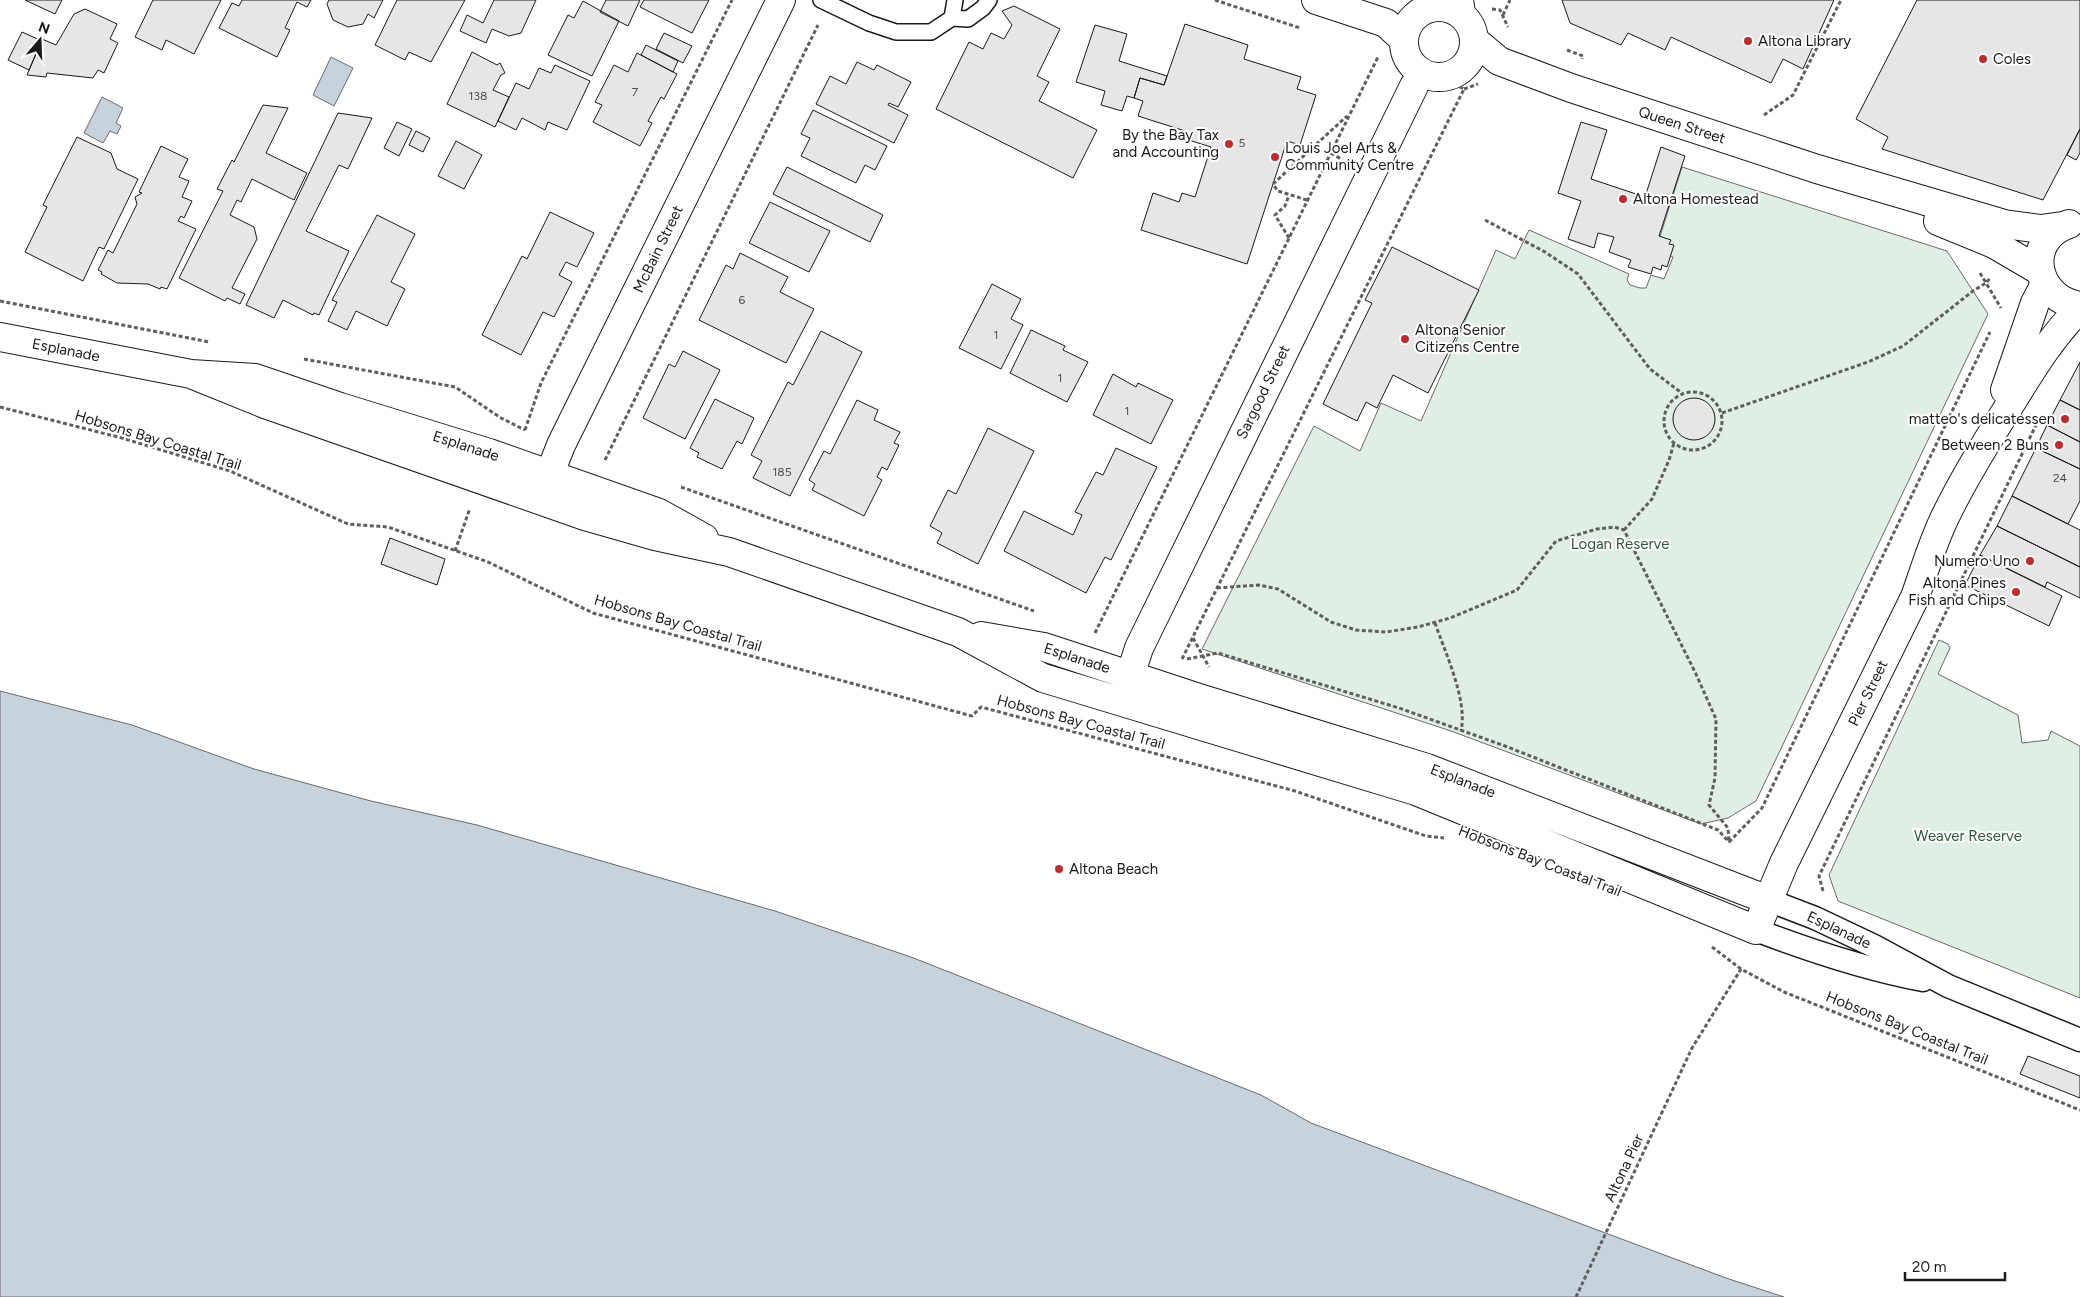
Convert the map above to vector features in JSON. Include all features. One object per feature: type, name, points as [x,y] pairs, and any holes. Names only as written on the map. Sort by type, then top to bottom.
[{"type":"street","name":"McBain Street","points":[[539,500],[566,436],[781,0]]},
{"type":"street","points":[[1316,0],[1400,26]]},
{"type":"street","points":[[1451,5],[1469,22],[1471,51],[1460,71],[1449,76],[1419,76],[1404,50],[1400,26],[1426,8],[1451,5]]},
{"type":"street","name":"Queen Street","points":[[1471,51],[1548,79],[1817,169],[2004,224],[2041,229],[2074,221]]},
{"type":"street","name":"Sargood Street","points":[[1121,703],[1139,648],[1419,76]]},
{"type":"street","name":"Queen Street","points":[[1817,169],[1994,244],[2019,257],[2042,277],[2051,293],[2060,300],[2080,307]]},
{"type":"street","name":"Pier Street","points":[[1978,456],[2013,371],[2035,303],[2042,277],[2039,258],[2043,245],[2051,234],[2074,221]]},
{"type":"street","name":"Pier Street","points":[[1756,930],[1768,900],[1915,596],[1930,551],[1946,515],[1978,456],[2041,355],[2064,324],[2080,307]]},
{"type":"street","name":"Esplanade","points":[[0,337],[191,374],[255,378],[340,407],[489,453],[659,513],[730,552]]},
{"type":"street","name":"Esplanade","points":[[191,374],[265,404],[539,500],[655,536],[730,552],[958,632],[1043,678],[1416,791],[1803,948],[1880,972],[1948,986]]},
{"type":"street","name":"Esplanade","points":[[958,632],[1044,647],[1427,768],[1815,918],[1874,946],[1948,986],[2080,1040]]},
{"type":"lane","points":[[952,18],[955,0]]},
{"type":"lane","points":[[825,2],[869,23],[896,32],[932,32],[952,18],[968,18],[983,8],[989,0]]},
{"type":"path","points":[[525,430],[541,383],[732,0]]},
{"type":"path","points":[[1503,16],[1510,0]]},
{"type":"path","points":[[1764,115],[1794,95],[1841,0]]},
{"type":"path","points":[[605,460],[825,2]]},
{"type":"path","points":[[1095,633],[1379,54]]},
{"type":"path","points":[[1307,200],[1278,191],[1273,184],[1350,114]]},
{"type":"path","points":[[1331,153],[1341,159]]},
{"type":"path","points":[[1289,195],[1285,206],[1275,215],[1289,239]]},
{"type":"path","points":[[1485,220],[1546,252],[1578,274],[1650,369],[1683,394]]},
{"type":"path","points":[[1722,412],[1868,362],[1903,346],[1986,283],[2001,309]]},
{"type":"path","points":[[1729,842],[1762,808],[1992,326]]},
{"type":"path","points":[[1692,391],[1702,393],[1718,404],[1722,412],[1721,431],[1709,445],[1701,450],[1692,450],[1674,443],[1668,435],[1664,416],[1674,398],[1683,394],[1692,391]]},
{"type":"path","name":"Hobsons Bay Coastal Trail","points":[[0,407],[122,438],[230,471],[348,524],[388,527],[488,562],[593,613],[972,716],[981,708],[1037,722],[1295,791],[1426,836],[1452,839]]},
{"type":"path","points":[[1826,898],[1819,876],[2041,416]]},
{"type":"path","points":[[1624,530],[1652,499],[1669,460],[1674,443]]},
{"type":"path","points":[[455,551],[471,505]]},
{"type":"path","points":[[1217,588],[1259,585],[1278,589],[1331,622],[1356,630],[1386,632],[1435,623],[1516,590],[1556,541],[1597,529],[1614,527],[1624,530],[1696,674],[1716,720],[1714,778],[1709,806],[1728,828],[1729,842]]},
{"type":"path","points":[[1435,623],[1459,697],[1463,724],[1461,731]]},
{"type":"path","points":[[1193,637],[1209,668]]},
{"type":"path","points":[[1139,648],[1178,660],[1218,653],[1399,708],[1504,746],[1718,830],[1729,842]]},
{"type":"path","name":"Hobsons Bay Coastal Trail","points":[[1709,945],[1741,969],[1784,992],[2080,1110]]},
{"type":"path","name":"Altona Pier","points":[[1576,1297],[1692,1048],[1741,969]]},
{"type":"green space","name":"Logan Reserve","points":[[1682,167],[1947,251],[1988,314],[1756,801],[1728,818],[1701,824],[1451,731],[1202,649],[1314,426],[1360,451],[1381,403],[1421,421],[1496,250],[1515,259],[1529,230],[1629,274],[1627,280],[1630,285],[1646,288],[1651,275],[1664,279],[1673,257],[1656,249]]},
{"type":"green space","name":"Weaver Reserve","points":[[1939,640],[1948,644],[1950,648],[1938,674],[2018,715],[2022,743],[2048,740],[2051,731],[2080,746],[2080,998],[1838,901],[1829,875]]},
{"type":"shaded area","points":[[331,57],[353,68],[334,106],[313,95]]},
{"type":"shaded area","points":[[102,97],[123,108],[116,123],[121,126],[117,134],[110,131],[103,143],[84,133]]},
{"type":"shaded area","points":[[0,691],[132,725],[254,769],[371,801],[477,825],[775,911],[911,957],[1261,1095],[1311,1123],[1726,1278],[1784,1297],[0,1297]]},
{"type":"building","points":[[25,0],[62,0],[55,14]]},
{"type":"building","points":[[153,0],[221,0],[194,54],[166,40],[162,50],[135,37]]},
{"type":"building","points":[[242,0],[311,0],[307,7],[297,2],[285,28],[290,30],[277,57],[219,28],[232,3],[239,6]]},
{"type":"building","points":[[329,0],[383,0],[374,18],[368,14],[363,24],[348,27],[333,20],[327,4]]},
{"type":"building","points":[[397,0],[465,0],[431,62],[409,52],[405,60],[375,45]]},
{"type":"building","points":[[494,0],[536,0],[521,33],[509,36],[492,29],[486,43],[460,31],[467,15],[483,23]]},
{"type":"building","points":[[606,0],[640,0],[628,26],[600,12]]},
{"type":"building","points":[[644,0],[709,0],[692,33],[640,7]]},
{"type":"building","name":"Altona Library","points":[[1562,0],[1834,0],[1803,69],[1783,59],[1771,83],[1671,37],[1665,50],[1628,33],[1621,45],[1570,23]]},
{"type":"building","name":"Coles","points":[[1917,0],[2080,0],[2080,129],[2043,200],[1882,149],[1888,137],[1856,119]]},
{"type":"building","points":[[583,1],[619,21],[592,76],[548,55],[568,15],[574,18]]},
{"type":"building","points":[[1014,6],[1060,29],[1037,76],[1049,82],[1039,101],[1097,130],[1073,178],[936,109],[969,42],[983,49],[991,33],[1004,39],[1012,25],[1002,11]]},
{"type":"building","points":[[85,9],[117,24],[110,39],[118,43],[104,73],[98,70],[93,78],[47,73],[46,77],[27,75],[42,39],[56,45],[74,14]]},
{"type":"building","points":[[1185,24],[1248,45],[1244,59],[1301,77],[1297,89],[1316,95],[1300,145],[1287,141],[1247,264],[1141,230],[1153,193],[1179,202],[1182,193],[1195,197],[1211,147],[1182,138],[1185,131],[1138,116],[1143,101],[1134,98],[1140,78],[1164,85]]},
{"type":"building","points":[[1095,25],[1127,34],[1119,61],[1167,76],[1164,85],[1140,78],[1134,98],[1127,96],[1122,111],[1101,105],[1105,91],[1076,82]]},
{"type":"building","points":[[22,32],[42,41],[29,70],[8,60]]},
{"type":"building","points":[[664,33],[692,46],[683,63],[656,49]]},
{"type":"building","points":[[646,45],[678,61],[673,72],[641,55]]},
{"type":"building","points":[[472,52],[497,65],[500,63],[505,73],[501,75],[493,90],[509,97],[495,127],[447,104]]},
{"type":"building","points":[[637,53],[677,74],[664,99],[661,97],[648,121],[652,123],[640,146],[593,122],[602,105],[595,102],[614,65],[628,72]]},
{"type":"building","points":[[857,62],[874,70],[877,65],[911,82],[898,107],[889,103],[888,105],[908,115],[894,143],[816,104],[830,76],[846,84]]},
{"type":"building","points":[[555,65],[590,81],[567,130],[548,122],[545,130],[522,118],[516,130],[498,121],[516,83],[529,89],[539,68],[551,73]]},
{"type":"building","points":[[263,105],[288,108],[266,153],[307,173],[294,200],[252,179],[241,202],[237,200],[230,215],[254,227],[257,239],[232,288],[245,294],[240,304],[227,298],[225,301],[179,278],[223,191],[217,189],[232,160],[234,162]]},
{"type":"building","points":[[813,110],[887,146],[875,170],[865,165],[856,183],[801,156],[810,138],[801,134]]},
{"type":"building","points":[[338,113],[372,118],[348,169],[339,165],[306,231],[349,251],[319,315],[314,313],[313,315],[283,300],[274,318],[246,305]]},
{"type":"building","points":[[397,122],[412,129],[399,156],[384,148]]},
{"type":"building","name":"Altona Homestead","points":[[1581,122],[1607,130],[1591,179],[1645,197],[1661,147],[1685,156],[1659,236],[1671,240],[1669,244],[1674,245],[1667,267],[1662,265],[1661,270],[1653,267],[1651,274],[1628,267],[1631,260],[1609,252],[1614,237],[1598,233],[1594,248],[1568,239],[1581,201],[1558,193]]},
{"type":"building","points":[[2080,129],[2080,153],[2076,160],[2067,155]]},
{"type":"building","points":[[416,131],[430,138],[423,152],[409,145]]},
{"type":"building","points":[[77,137],[111,153],[117,169],[138,179],[104,249],[99,247],[83,281],[25,252],[47,207],[43,205]]},
{"type":"building","points":[[456,141],[482,155],[464,189],[438,176]]},
{"type":"building","points":[[161,146],[188,159],[179,177],[189,181],[182,197],[192,201],[184,218],[181,216],[178,221],[196,229],[167,289],[161,287],[160,289],[148,284],[117,283],[101,274],[102,272],[98,270],[108,250],[113,253],[137,204],[135,197],[142,193],[139,192]]},
{"type":"building","points":[[787,167],[883,215],[870,242],[773,194]]},
{"type":"building","points":[[770,202],[830,231],[809,272],[749,243]]},
{"type":"building","points":[[550,212],[594,233],[577,267],[566,262],[559,275],[572,282],[554,317],[543,312],[521,355],[482,335],[522,256],[527,259]]},
{"type":"building","points":[[377,215],[415,234],[391,282],[405,289],[387,326],[356,311],[347,330],[328,321],[337,302],[332,300]]},
{"type":"building","name":"Altona Senior Citizens Centre","points":[[1392,247],[1479,290],[1428,393],[1393,375],[1377,408],[1366,402],[1357,421],[1323,404],[1372,303],[1365,300]]},
{"type":"building","points":[[740,253],[788,277],[780,292],[814,309],[786,363],[699,320],[726,265],[733,269]]},
{"type":"building","points":[[992,284],[1021,299],[1011,319],[1023,325],[1001,369],[959,348]]},
{"type":"building","points":[[1031,330],[1065,346],[1063,350],[1088,362],[1067,402],[1010,373]]},
{"type":"building","points":[[821,331],[862,352],[790,496],[753,478],[762,461],[751,455],[788,382],[793,385]]},
{"type":"building","points":[[683,351],[720,370],[685,439],[643,418],[669,364],[675,367]]},
{"type":"building","points":[[2080,362],[2080,410],[2060,400]]},
{"type":"building","points":[[1113,374],[1136,387],[1138,383],[1173,400],[1151,444],[1093,415]]},
{"type":"building","points":[[1698,398],[1706,401],[1712,407],[1715,419],[1712,431],[1706,437],[1690,440],[1682,437],[1676,431],[1673,415],[1676,407],[1682,401]]},
{"type":"building","points":[[715,399],[754,418],[742,444],[737,441],[722,469],[697,457],[699,453],[690,448]]},
{"type":"building","points":[[857,400],[878,410],[874,420],[900,432],[894,443],[899,445],[887,470],[882,467],[877,477],[882,480],[864,516],[812,490],[815,484],[809,480],[824,451],[830,454]]},
{"type":"building","name":"matteo's delicatessen","points":[[2060,400],[2080,410],[2080,442],[2047,425]]},
{"type":"building","name":"Between 2 Buns","points":[[2047,425],[2080,442],[2080,469],[2036,448]]},
{"type":"building","points":[[988,428],[1034,451],[978,564],[937,543],[942,533],[930,526],[948,490],[956,494]]},
{"type":"building","points":[[1116,448],[1157,467],[1111,560],[1105,557],[1086,593],[1004,551],[1024,511],[1073,535],[1082,515],[1075,512],[1096,472],[1103,475]]},
{"type":"building","points":[[2036,448],[2080,469],[2080,501],[2068,524],[2012,496]]},
{"type":"building","points":[[2012,496],[2080,530],[2080,567],[1997,526]]},
{"type":"building","name":"Numero Uno","points":[[1997,526],[2080,567],[2080,598],[2047,582],[2045,587],[1980,555]]},
{"type":"building","points":[[390,538],[445,559],[437,585],[381,564]]},
{"type":"building","name":"Altona Pines Fish and Chips","points":[[1980,555],[2062,596],[2049,626],[1965,585]]},
{"type":"building","points":[[2028,1056],[2080,1076],[2080,1098],[2020,1074]]},
{"type":"place","name":"Altona Library","points":[[1748,41]]},
{"type":"place","name":"Coles","points":[[1983,59]]},
{"type":"place","name":"By the Bay Tax and Accounting","points":[[1229,144]]},
{"type":"place","name":"Louis Joel Arts & Community Centre","points":[[1275,157]]},
{"type":"place","name":"Altona Homestead","points":[[1623,199]]},
{"type":"place","name":"Altona Senior Citizens Centre","points":[[1405,339]]},
{"type":"place","name":"matteo's delicatessen","points":[[2065,419]]},
{"type":"place","name":"Between 2 Buns","points":[[2059,445]]},
{"type":"place","name":"Numero Uno","points":[[2030,561]]},
{"type":"place","name":"Altona Pines Fish and Chips","points":[[2016,592]]},
{"type":"place","name":"Altona Beach","points":[[1059,869]]}]
